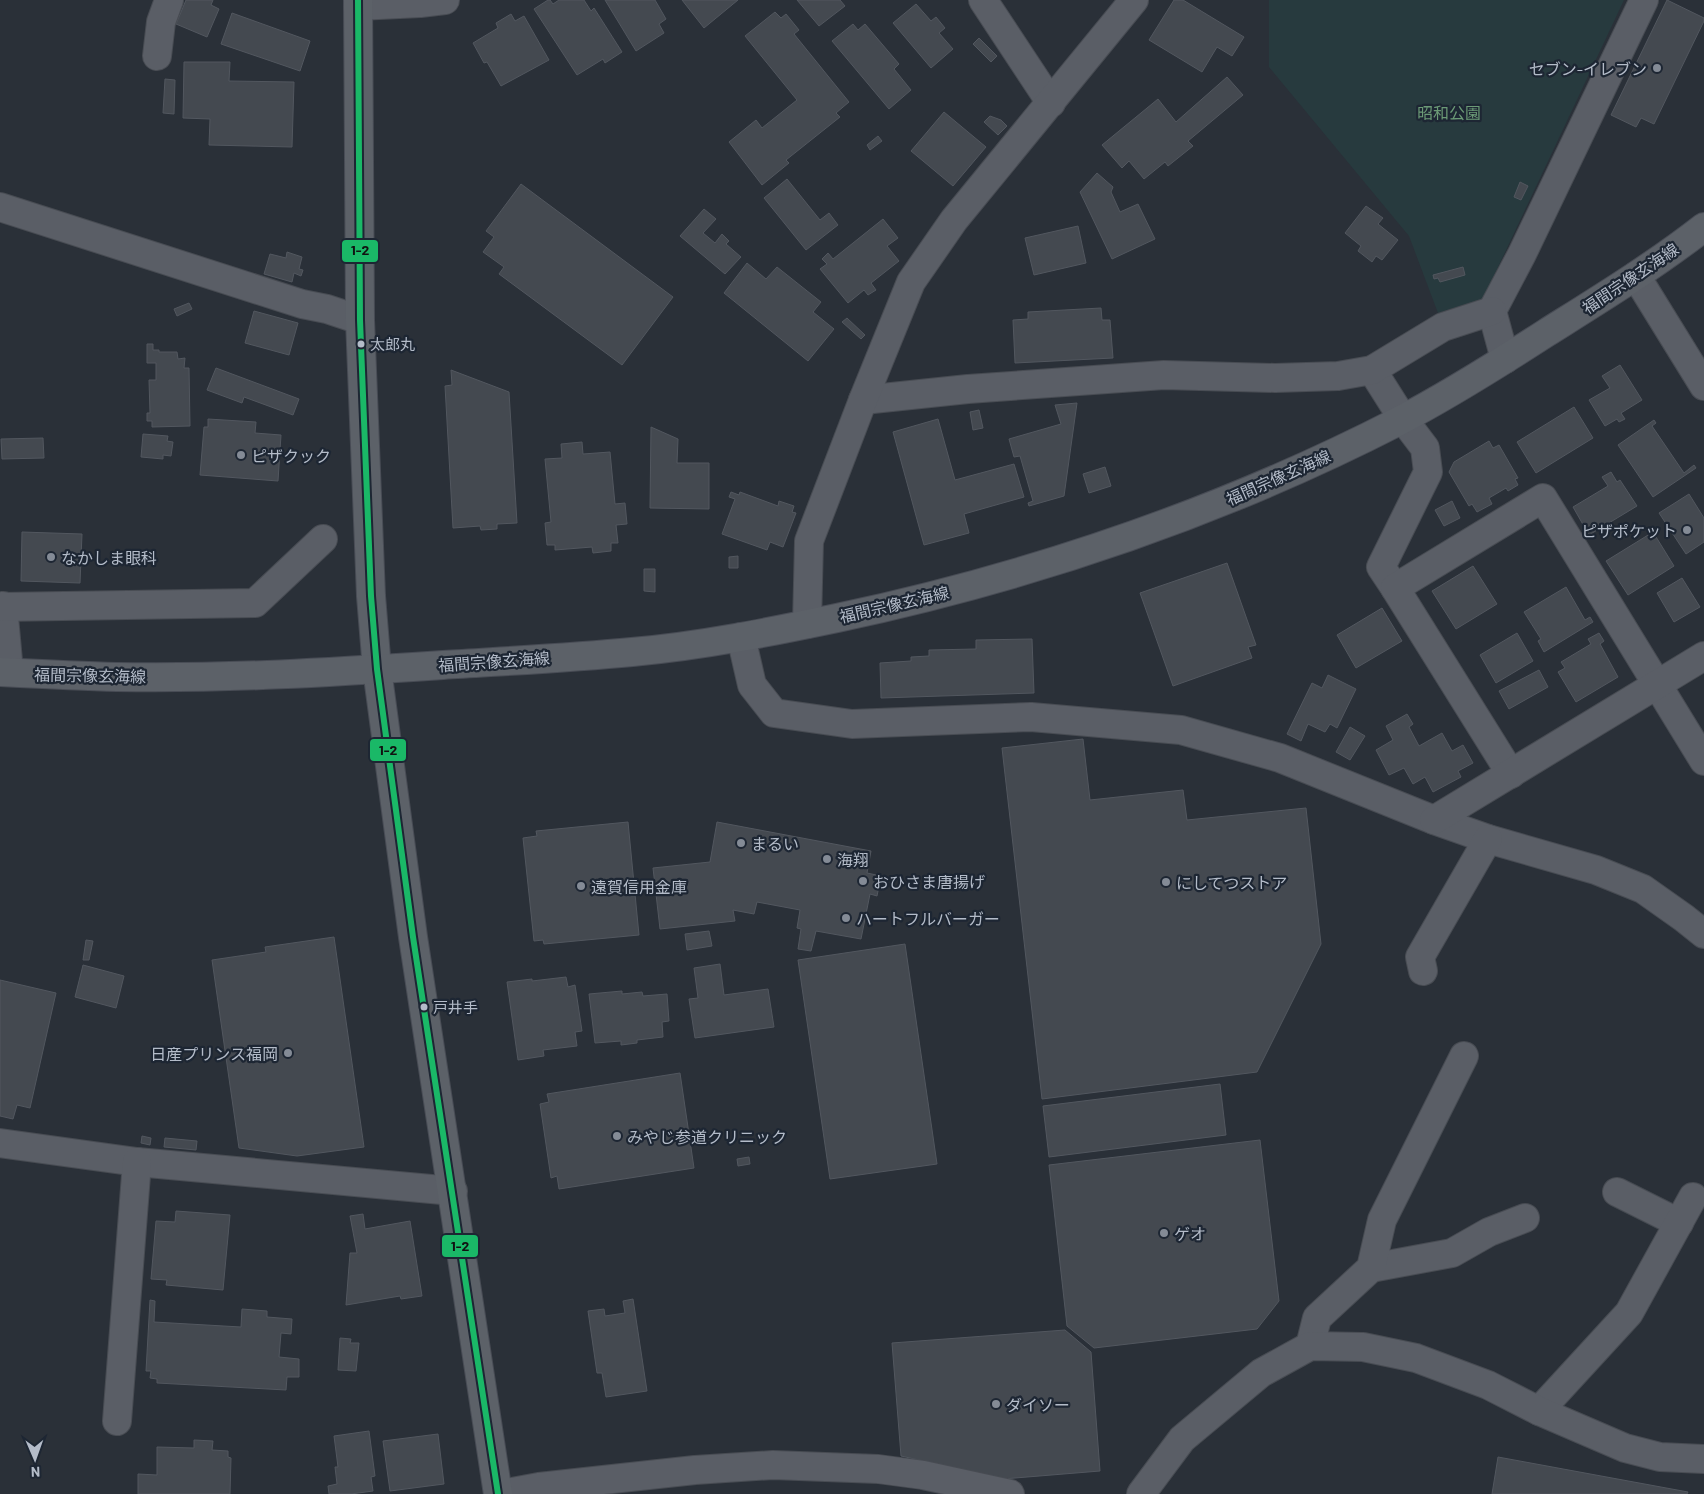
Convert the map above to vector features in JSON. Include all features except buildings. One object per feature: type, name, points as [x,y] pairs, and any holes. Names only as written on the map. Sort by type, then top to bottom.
[{"type":"main road","points":[[358,3],[360,320],[371,596],[377,669],[413,937],[499,1494]]},
{"type":"main road","name":"福間宗像玄海線","points":[[4,672],[119,677],[254,675],[634,652],[740,638],[894,606],[992,581],[1086,552],[1194,514],[1297,471],[1403,419],[1505,359],[1636,276],[1704,227]]},
{"type":"street","points":[[157,56],[160,22],[169,0]]},
{"type":"street","points":[[358,3],[446,0]]},
{"type":"street","points":[[983,0],[1051,103]]},
{"type":"street","points":[[807,624],[809,541],[911,282],[954,220],[1134,0]]},
{"type":"street","points":[[1505,359],[1492,312],[1644,0]]},
{"type":"street","points":[[0,207],[302,304],[327,309],[360,320]]},
{"type":"street","points":[[1636,276],[1704,386]]},
{"type":"street","points":[[863,400],[968,388],[1164,375],[1275,378],[1338,376],[1372,370],[1443,327],[1492,312]]},
{"type":"street","points":[[1372,370],[1403,419],[1425,448],[1428,472],[1381,568],[1511,774]]},
{"type":"street","points":[[1395,588],[1543,498],[1704,761]]},
{"type":"street","points":[[4,672],[2,607],[255,603],[323,539]]},
{"type":"street","points":[[740,638],[752,685],[774,713],[852,724],[1031,717],[1181,730],[1280,758],[1434,820],[1488,839],[1596,870],[1642,889],[1704,934]]},
{"type":"street","points":[[1434,820],[1704,656]]},
{"type":"street","points":[[1423,972],[1420,957],[1488,839]]},
{"type":"street","points":[[1371,1268],[1382,1220],[1464,1056]]},
{"type":"street","points":[[0,1143],[136,1162],[453,1191]]},
{"type":"street","points":[[117,1421],[136,1162]]},
{"type":"street","points":[[1617,1192],[1679,1224]]},
{"type":"street","points":[[1539,1410],[1629,1313],[1693,1196]]},
{"type":"street","points":[[1310,1346],[1317,1318],[1371,1268],[1452,1252],[1489,1232],[1525,1218]]},
{"type":"street","points":[[1141,1494],[1182,1439],[1261,1373],[1310,1346],[1362,1347],[1416,1358],[1488,1385],[1625,1448],[1660,1457],[1704,1459]]},
{"type":"street","points":[[499,1494],[538,1487],[685,1471],[773,1465],[878,1469],[923,1475],[1010,1494]]},
{"type":"green space","name":"昭和公園","points":[[1269,0],[1624,0],[1483,299],[1438,313],[1409,236],[1269,67]]},
{"type":"transit line","name":"1-2","points":[[358,0],[360,320],[371,596],[377,669],[413,937],[498,1494]]},
{"type":"place","name":"セブン-イレブン","points":[[1657,68]]},
{"type":"place","name":"太郎丸","points":[[361,344]]},
{"type":"place","name":"ピザクック","points":[[241,455]]},
{"type":"place","name":"ピザポケット","points":[[1687,530]]},
{"type":"place","name":"なかしま眼科","points":[[51,557]]},
{"type":"place","name":"まるい","points":[[741,843]]},
{"type":"place","name":"海翔","points":[[827,859]]},
{"type":"place","name":"おひさま唐揚げ","points":[[863,881]]},
{"type":"place","name":"にしてつストア","points":[[1166,882]]},
{"type":"place","name":"遠賀信用金庫","points":[[581,886]]},
{"type":"place","name":"ハートフルバーガー","points":[[846,918]]},
{"type":"place","name":"戸井手","points":[[424,1007]]},
{"type":"place","name":"日産プリンス福岡","points":[[288,1053]]},
{"type":"place","name":"みやじ参道クリニック","points":[[617,1136]]},
{"type":"place","name":"ゲオ","points":[[1164,1233]]},
{"type":"place","name":"ダイソー","points":[[996,1404]]}]
